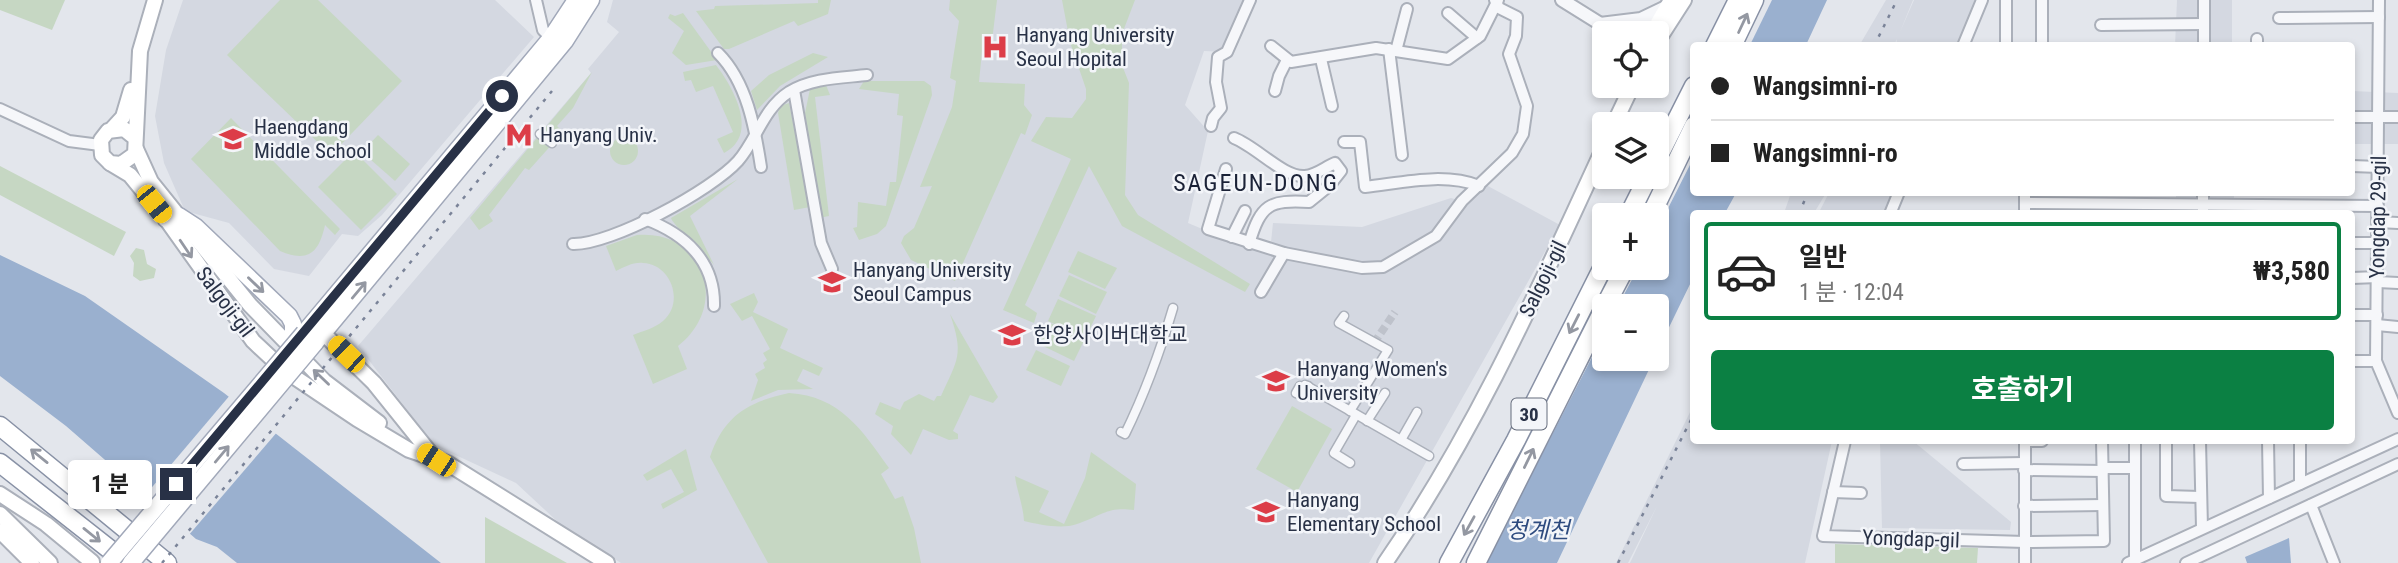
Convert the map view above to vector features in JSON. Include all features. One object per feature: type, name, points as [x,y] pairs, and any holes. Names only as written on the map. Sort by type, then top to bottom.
[{"type":"highway","points":[[1714,42],[1729,0]]},
{"type":"highway","points":[[1715,42],[1738,0]]},
{"type":"highway","points":[[1734,42],[1754,0]]},
{"type":"highway","points":[[1669,135],[1690,94]]},
{"type":"highway","points":[[1657,203],[1690,134]]},
{"type":"highway","name":"30","points":[[1449,563],[1516,440],[1596,280]]},
{"type":"highway","name":"30","points":[[1476,563],[1592,333]]},
{"type":"highway","points":[[0,426],[167,563]]},
{"type":"highway","points":[[0,463],[129,563]]},
{"type":"main road","name":"Salgoji-gil","points":[[112,129],[126,111],[155,0]]},
{"type":"main road","points":[[129,563],[309,333],[551,38],[576,0]]},
{"type":"main road","points":[[109,563],[293,346],[309,333],[565,41],[591,0]]},
{"type":"main road","points":[[1669,23],[1684,0]]},
{"type":"main road","points":[[1659,21],[1668,4]]},
{"type":"main road","name":"Salgoji-gil","points":[[140,51],[135,143],[151,182],[172,218],[253,341],[284,370],[388,438],[447,463],[607,563]]},
{"type":"main road","points":[[112,129],[124,129],[135,143],[127,163],[110,163],[102,155],[100,145],[104,135],[112,129]]},
{"type":"main road","name":"Salgoji-gil","points":[[110,163],[130,175],[324,381],[378,423],[436,460],[442,471],[588,563]]},
{"type":"main road","name":"Salgoji-gil","points":[[1385,563],[1410,526],[1477,411],[1592,172]]},
{"type":"main road","points":[[172,218],[196,226],[309,333],[374,383],[436,460]]},
{"type":"main road","name":"Salgoji-gil","points":[[1393,563],[1469,434],[1477,411]]},
{"type":"main road","points":[[0,494],[46,524],[92,562]]},
{"type":"main road","points":[[0,514],[50,563]]},
{"type":"main road","points":[[0,530],[32,563]]},
{"type":"street","points":[[537,0],[543,30],[551,38]]},
{"type":"street","points":[[1211,126],[1213,118],[1221,108],[1216,82],[1218,57],[1227,52],[1250,0]]},
{"type":"street","points":[[1562,0],[1593,21]]},
{"type":"street","points":[[1965,42],[1982,0]]},
{"type":"street","points":[[2006,0],[2006,42]]},
{"type":"street","points":[[2042,0],[2042,42]]},
{"type":"street","points":[[2204,0],[2204,42]]},
{"type":"street","name":"Yongdap 29-gil","points":[[2379,0],[2376,361],[2394,396],[2398,413]]},
{"type":"street","points":[[1271,46],[1287,60],[1302,62],[1376,48],[1448,59],[1477,38],[1497,1]]},
{"type":"street","points":[[1226,169],[1208,229],[1249,244],[1362,268],[1383,267],[1436,236],[1451,212],[1512,153],[1523,134],[1527,106],[1509,54],[1516,36],[1517,17],[1499,8],[1497,1]]},
{"type":"street","points":[[1633,21],[1668,4]]},
{"type":"street","points":[[1402,155],[1392,50],[1407,9]]},
{"type":"street","points":[[1448,13],[1477,38]]},
{"type":"street","points":[[2279,18],[2379,17]]},
{"type":"street","points":[[2101,25],[2203,24]]},
{"type":"street","points":[[719,53],[726,60],[746,99],[756,132],[761,167]]},
{"type":"street","points":[[1321,59],[1332,106]]},
{"type":"street","points":[[1275,91],[1287,60]]},
{"type":"street","points":[[573,244],[588,245],[678,205],[722,176],[740,159],[756,132],[794,90],[819,80],[867,75]]},
{"type":"street","points":[[794,90],[821,243],[832,270]]},
{"type":"street","points":[[0,109],[69,142],[100,145]]},
{"type":"street","points":[[2355,117],[2398,117]]},
{"type":"street","points":[[540,134],[552,143]]},
{"type":"street","points":[[1234,138],[1252,145],[1283,171],[1294,175],[1315,174],[1335,163],[1340,166],[1338,177],[1309,202],[1277,201],[1268,206],[1254,229],[1249,244]]},
{"type":"street","points":[[1344,142],[1360,142],[1365,187],[1457,180],[1476,190]]},
{"type":"street","points":[[2355,166],[2379,167]]},
{"type":"street","points":[[2025,203],[2203,210],[2378,206]]},
{"type":"street","points":[[1232,237],[1245,211]]},
{"type":"street","points":[[645,219],[667,228],[693,247],[710,275],[714,306]]},
{"type":"street","points":[[2378,222],[2398,223]]},
{"type":"street","points":[[2355,243],[2379,243]]},
{"type":"street","points":[[1261,292],[1284,253]]},
{"type":"street","points":[[2355,278],[2398,283]]},
{"type":"street","points":[[1121,432],[1125,434],[1140,403],[1163,346],[1173,308]]},
{"type":"street","points":[[1344,316],[1339,323],[1388,350],[1334,453],[1350,463]]},
{"type":"street","points":[[2355,316],[2398,327]]},
{"type":"street","points":[[2355,361],[2376,361]]},
{"type":"street","points":[[1304,386],[1429,456]]},
{"type":"street","points":[[1367,421],[1385,393]]},
{"type":"street","points":[[1401,440],[1417,412]]},
{"type":"street","points":[[2135,444],[2132,562],[2398,439]]},
{"type":"street","name":"Yongdap-gil","points":[[1843,444],[1823,536],[2025,542]]},
{"type":"street","points":[[2025,444],[2025,563]]},
{"type":"street","points":[[2025,542],[2104,541],[2102,444]]},
{"type":"street","points":[[2166,444],[2166,496],[2200,497]]},
{"type":"street","points":[[2200,444],[2202,528]]},
{"type":"street","points":[[2268,444],[2269,498]]},
{"type":"street","points":[[2300,444],[2300,484]]},
{"type":"street","points":[[1963,464],[2103,470],[2135,468]]},
{"type":"street","points":[[2186,563],[2398,464]]},
{"type":"street","points":[[1833,492],[1861,493]]},
{"type":"street","points":[[2024,506],[2103,505]]},
{"type":"street","points":[[2312,505],[2334,563]]},
{"type":"shaded area","points":[[183,0],[495,0],[534,37],[382,215],[358,236],[342,234],[309,276],[274,269],[229,223],[185,211],[164,163],[155,116],[166,50]]},
{"type":"shaded area","name":"Hanyang University Seoul Campus","points":[[613,0],[1246,0],[1225,52],[1204,51],[1185,105],[1208,131],[1188,223],[1248,248],[1279,255],[1271,242],[1273,223],[1362,227],[1451,198],[1462,201],[1486,185],[1560,225],[1369,563],[621,563],[559,523],[516,483],[434,445],[358,346],[591,73],[588,69],[619,32],[607,22]]},
{"type":"shaded area","points":[[1886,0],[1913,0],[1900,32],[1914,0],[1982,0],[1961,42],[1896,42],[1897,39],[1896,42],[1861,42]]},
{"type":"shaded area","points":[[2177,0],[2232,0],[2232,42],[2175,42]]},
{"type":"shaded area","points":[[2355,91],[2398,93],[2398,144],[2355,144]]},
{"type":"shaded area","points":[[1790,196],[1824,196],[1816,210],[1785,210]]},
{"type":"shaded area","points":[[1827,196],[1903,196],[1897,210],[1820,210]]},
{"type":"shaded area","points":[[2176,196],[2234,196],[2234,210],[2176,210]]},
{"type":"shaded area","points":[[1690,412],[1688,445],[1690,442],[1690,444],[1831,444],[1805,563],[1630,563],[1657,506],[1628,563],[1616,563]]},
{"type":"shaded area","points":[[1880,444],[1917,444],[2011,522],[2010,530],[1882,528]]},
{"type":"green space","points":[[0,0],[65,0],[52,30],[0,10]]},
{"type":"green space","points":[[280,0],[318,0],[402,81],[331,155],[227,55]]},
{"type":"green space","points":[[818,0],[831,0],[828,14],[798,26],[794,21],[729,49],[724,49],[696,11],[714,9],[715,6],[818,3]]},
{"type":"green space","points":[[950,0],[997,0],[992,41],[983,41],[979,82],[1025,84],[1024,105],[1032,115],[1025,135],[1021,133],[955,281],[911,260],[901,243],[904,236],[914,228],[932,186],[920,187],[952,107],[956,81],[950,78],[959,21],[949,10]]},
{"type":"green space","points":[[1062,0],[1135,0],[1122,34],[1122,65],[1129,83],[1125,195],[1138,215],[1250,284],[1245,292],[1122,226],[1089,166],[1025,305],[1037,313],[1034,323],[1003,310],[1071,159],[1031,141],[1046,117],[1072,118],[1086,99],[1086,89],[1070,42]]},
{"type":"green space","points":[[683,13],[717,60],[686,65],[672,53],[684,31],[668,18],[670,14],[675,16]]},
{"type":"green space","points":[[813,53],[828,57],[780,86],[757,110],[751,91],[769,75]]},
{"type":"green space","points":[[716,65],[735,98],[742,123],[735,145],[724,153],[717,139],[733,132],[713,86],[696,92],[691,80],[685,81],[683,72]]},
{"type":"green space","points":[[592,72],[573,108],[557,126],[563,132],[529,170],[525,168],[489,215],[493,221],[479,230],[470,218]]},
{"type":"green space","points":[[864,81],[924,81],[931,86],[932,95],[886,226],[877,234],[859,240],[853,228],[857,227],[858,202],[886,206],[890,182],[896,182],[903,116],[897,115],[899,94],[859,89]]},
{"type":"green space","points":[[826,85],[830,95],[815,97],[829,216],[819,218],[805,113],[810,89]]},
{"type":"green space","points":[[789,103],[810,207],[794,210],[778,113],[780,106]]},
{"type":"green space","points":[[231,118],[340,229],[335,235],[325,225],[316,249],[311,253],[298,256],[280,251],[191,159]]},
{"type":"green space","points":[[378,135],[410,164],[395,181],[362,152]]},
{"type":"green space","points":[[624,137],[634,141],[638,151],[634,161],[624,165],[614,161],[610,151],[614,141]]},
{"type":"green space","points":[[354,151],[397,194],[361,230],[318,187]]},
{"type":"green space","points":[[0,166],[126,232],[114,256],[0,195]]},
{"type":"green space","points":[[738,179],[690,216],[714,265],[671,218]]},
{"type":"green space","points":[[637,235],[660,236],[679,244],[694,257],[702,273],[706,292],[703,311],[694,330],[678,346],[687,369],[653,384],[633,335],[656,326],[670,313],[674,295],[672,285],[661,270],[653,265],[636,263],[616,271],[606,246]]},
{"type":"green space","points":[[136,248],[144,250],[147,264],[156,269],[154,278],[140,281],[133,276],[134,263],[130,256]]},
{"type":"green space","points":[[1078,251],[1117,268],[1105,289],[1068,272]]},
{"type":"green space","points":[[1069,275],[1107,292],[1096,314],[1059,296]]},
{"type":"green space","points":[[754,293],[758,302],[753,312],[788,329],[780,348],[823,368],[819,376],[803,369],[797,381],[813,389],[778,390],[751,401],[758,380],[755,374],[765,368],[763,363],[767,360],[763,353],[770,349],[752,316],[742,321],[730,304]]},
{"type":"green space","points":[[1058,299],[1096,316],[1074,361],[1037,343],[1047,322],[1065,329],[1048,321]]},
{"type":"green space","points":[[950,314],[998,397],[993,403],[970,395],[953,431],[958,434],[958,439],[949,440],[923,429],[911,455],[891,434],[893,426],[875,414],[880,402],[900,410],[904,402],[919,394],[934,401],[937,396],[941,396],[955,365],[958,348]]},
{"type":"green space","points":[[1036,350],[1070,366],[1061,386],[1026,370]]},
{"type":"green space","points":[[789,393],[807,396],[836,408],[859,428],[889,468],[881,474],[895,499],[903,496],[914,528],[921,563],[768,563],[710,457],[722,431],[739,413],[761,401]]},
{"type":"green space","points":[[1292,406],[1332,429],[1297,492],[1256,469]]},
{"type":"green space","points":[[686,449],[697,490],[663,509],[661,504],[684,492],[671,469],[647,481],[643,475]]},
{"type":"green space","points":[[1091,452],[1136,484],[1134,510],[1112,510],[1067,526],[1024,521],[1015,476],[1049,491],[1039,512],[1064,524],[1085,478]]},
{"type":"green space","points":[[485,517],[567,563],[485,563]]},
{"type":"green space","points":[[1835,544],[1978,548],[1977,563],[1835,563]]},
{"type":"water","points":[[1772,0],[1827,0],[1807,42],[1751,42]]},
{"type":"water","points":[[1690,165],[1690,196],[1734,196],[1727,210],[1690,210],[1690,284],[1669,327],[1669,294],[1624,294],[1632,280],[1669,280],[1669,206]]},
{"type":"water","points":[[0,255],[85,296],[224,393],[441,563],[237,563],[217,547],[196,539],[66,426],[0,376]]},
{"type":"water","name":"청계천","points":[[1592,357],[1592,371],[1648,371],[1557,563],[1486,563]]},
{"type":"water","points":[[2289,538],[2291,563],[2247,563],[2245,557]]},
{"type":"pier","points":[[231,394],[278,431],[188,536],[142,499]]},
{"type":"tunnel","points":[[1374,343],[1395,312]]},
{"type":"railway","points":[[1876,42],[1897,0]]},
{"type":"railway","points":[[162,563],[552,91]]},
{"type":"railway","points":[[1801,210],[1806,196]]},
{"type":"railway","points":[[1618,563],[1690,422]]},
{"type":"place","name":"Hanyang University Seoul Hopital","points":[[995,47]]},
{"type":"place","name":"Hanyang Univ.","points":[[519,135]]},
{"type":"place","name":"Haengdang Middle School","points":[[233,139]]},
{"type":"place","name":"Hanyang University Seoul Campus","points":[[832,282]]},
{"type":"place","name":"한양사이버대학교","points":[[1012,335]]},
{"type":"place","name":"Hanyang Women's University","points":[[1276,381]]},
{"type":"place","name":"Hanyang Elementary School","points":[[1266,512]]},
{"type":"district","name":"SAGEUN-DONG","points":[[1256,183]]},
{"type":"route","points":[[176,484],[502,96]]}]
